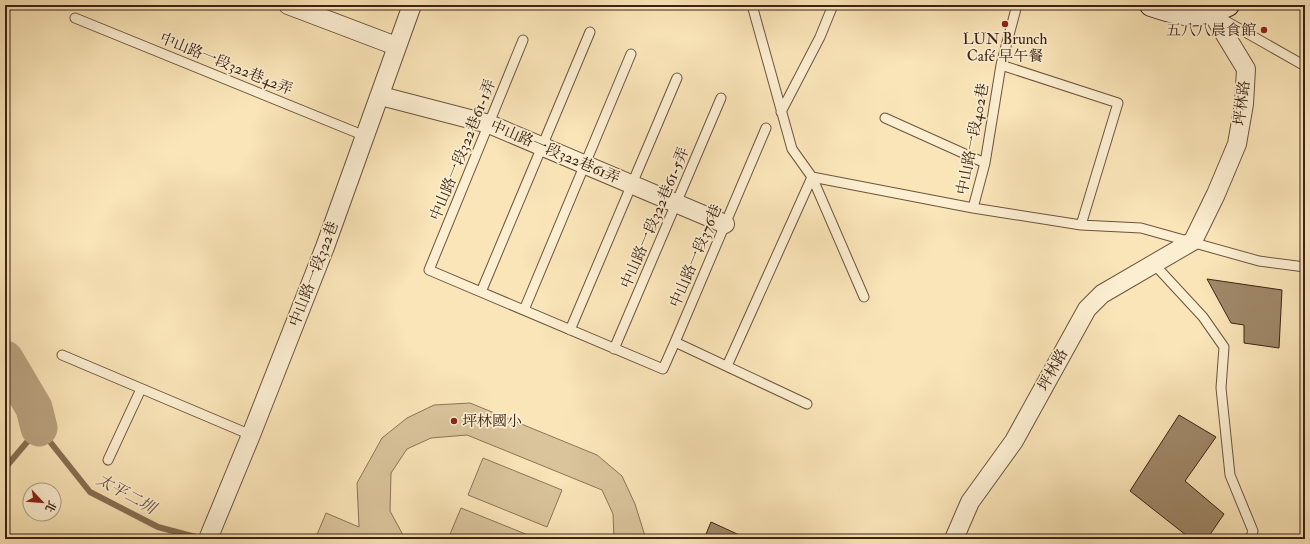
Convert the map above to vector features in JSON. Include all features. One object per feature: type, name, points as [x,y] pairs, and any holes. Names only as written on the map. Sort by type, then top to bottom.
[{"type":"main road","points":[[1151,5],[1185,10],[1220,9]]},
{"type":"street","points":[[288,5],[396,46]]},
{"type":"street","name":"中山路一段322巷","points":[[208,539],[251,435],[322,254],[381,96],[396,46],[412,5]]},
{"type":"street","name":"坪林路","points":[[954,539],[970,502],[1014,441],[1087,309],[1102,294],[1193,241],[1216,194],[1237,144],[1244,104],[1246,69],[1220,9]]},
{"type":"street","name":"中山路一段322巷61弄","points":[[381,96],[489,124],[725,224]]},
{"type":"lane","points":[[752,5],[792,149],[812,177],[864,297]]},
{"type":"lane","points":[[781,112],[820,37],[833,5]]},
{"type":"lane","name":"中山路一段402巷","points":[[973,208],[985,163],[1002,65],[1017,5]]},
{"type":"lane","points":[[1220,9],[1305,66]]},
{"type":"lane","name":"中山路一段322巷42弄","points":[[75,18],[365,136]]},
{"type":"lane","points":[[590,32],[481,292],[663,369],[675,342],[807,404]]},
{"type":"lane","name":"中山路一段322巷61-1弄","points":[[481,292],[429,270],[523,40]]},
{"type":"lane","points":[[524,310],[631,54]]},
{"type":"lane","points":[[1002,65],[1118,103],[1081,225]]},
{"type":"lane","points":[[570,330],[677,78]]},
{"type":"lane","name":"中山路一段322巷61-5弄","points":[[614,349],[721,98]]},
{"type":"lane","points":[[885,118],[985,163]]},
{"type":"lane","name":"中山路一段376巷","points":[[675,342],[766,128]]},
{"type":"lane","points":[[812,177],[973,208],[1081,225],[1141,228],[1193,241],[1259,261],[1305,266]]},
{"type":"lane","points":[[727,366],[812,177]]},
{"type":"lane","points":[[1154,264],[1203,317],[1224,347],[1221,388],[1230,475],[1253,531],[1250,539]]},
{"type":"lane","points":[[62,355],[251,435]]},
{"type":"lane","points":[[108,460],[141,389]]},
{"type":"shaded area","points":[[470,403],[597,455],[622,476],[635,504],[645,539],[614,539],[613,514],[602,490],[467,435],[431,438],[407,449],[391,473],[390,511],[403,535],[413,539],[321,539],[316,537],[326,513],[359,527],[357,483],[382,438],[407,418],[434,405]]},
{"type":"shaded area","points":[[483,458],[562,490],[547,527],[468,495]]},
{"type":"shaded area","points":[[461,508],[538,539],[448,539]]},
{"type":"building","points":[[1207,279],[1282,290],[1279,348],[1244,343],[1244,325],[1231,323]]},
{"type":"building","points":[[1179,415],[1216,437],[1185,481],[1224,514],[1207,539],[1191,539],[1130,491]]},
{"type":"building","points":[[711,522],[748,539],[704,539]]},
{"type":"waterway","points":[[5,359],[34,408],[39,428]]},
{"type":"waterway","name":"太平二圳","points":[[5,468],[39,428],[90,492],[158,527],[203,539]]},
{"type":"place","name":"LUN Brunch Café 早午餐","points":[[1005,24]]},
{"type":"place","name":"五八八晨食館","points":[[1264,30]]},
{"type":"place","name":"坪林國小","points":[[454,421]]}]
